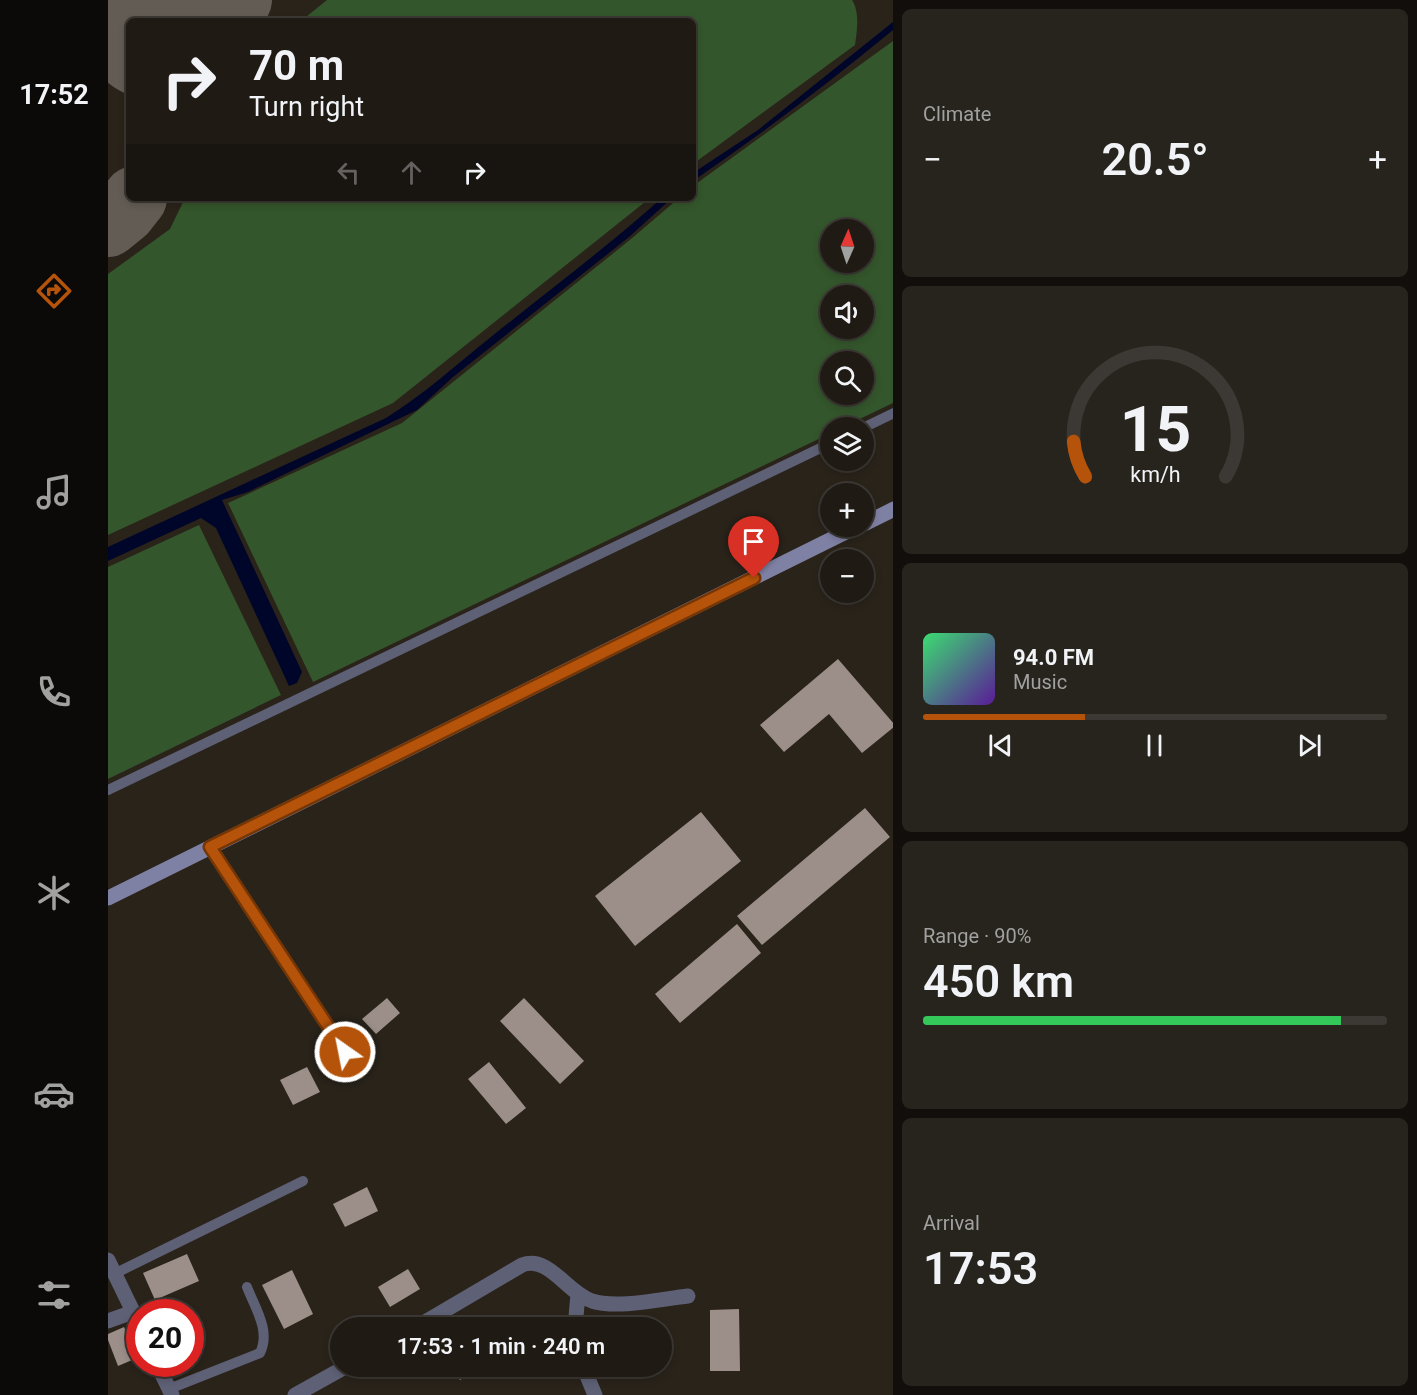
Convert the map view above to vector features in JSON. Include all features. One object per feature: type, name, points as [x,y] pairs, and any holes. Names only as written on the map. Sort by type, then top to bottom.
[{"type":"street","points":[[874,519],[893,510]]},
{"type":"street","points":[[108,898],[836,537]]},
{"type":"street","points":[[434,1317],[532,1261],[543,1264],[578,1293],[592,1301],[611,1304],[688,1296]]},
{"type":"street","points":[[111,1267],[126,1299]]},
{"type":"street","points":[[576,1317],[578,1293]]},
{"type":"street","points":[[108,1321],[126,1320]]},
{"type":"street","points":[[295,1395],[330,1375]]},
{"type":"street","points":[[164,1377],[171,1392]]},
{"type":"street","points":[[588,1377],[595,1395]]},
{"type":"lane","points":[[874,423],[893,413]]},
{"type":"lane","points":[[108,790],[820,448]]},
{"type":"lane","points":[[210,847],[345,1052]]},
{"type":"lane","points":[[111,1267],[303,1180]]},
{"type":"lane","points":[[171,1392],[260,1353],[265,1344],[266,1334],[247,1287]]},
{"type":"green space","points":[[327,0],[852,0],[856,10],[857,28],[855,45],[696,162],[696,18],[305,18]]},
{"type":"green space","points":[[893,41],[893,403],[864,417],[820,417],[820,438],[313,682],[228,503],[402,423],[675,201],[696,201],[696,184]]},
{"type":"green space","points":[[184,201],[646,201],[393,403],[108,535],[108,274],[170,229]]},
{"type":"green space","points":[[199,525],[281,695],[108,779],[108,567]]},
{"type":"water","points":[[893,22],[893,30],[769,127],[696,179],[696,171],[758,130]]},
{"type":"water","points":[[658,201],[669,201],[629,237],[453,377],[417,410],[248,492],[222,500],[302,672],[297,683],[289,686],[216,528],[201,518],[108,561],[108,547],[386,418],[400,409]]},
{"type":"building","points":[[838,659],[893,723],[893,728],[862,753],[829,714],[784,752],[760,725]]},
{"type":"building","points":[[865,808],[890,837],[762,945],[737,916]]},
{"type":"building","points":[[701,812],[741,861],[635,946],[595,896]]},
{"type":"building","points":[[737,924],[761,953],[680,1023],[655,994]]},
{"type":"building","points":[[387,998],[400,1013],[376,1034],[362,1019]]},
{"type":"building","points":[[524,998],[584,1061],[560,1084],[500,1021]]},
{"type":"building","points":[[489,1062],[526,1108],[506,1124],[468,1079]]},
{"type":"building","points":[[307,1067],[320,1092],[293,1105],[280,1080]]},
{"type":"building","points":[[367,1187],[378,1211],[345,1227],[333,1204]]},
{"type":"building","points":[[187,1254],[199,1281],[155,1299],[143,1273]]},
{"type":"building","points":[[408,1269],[420,1289],[390,1307],[378,1287]]},
{"type":"building","points":[[292,1270],[313,1314],[284,1329],[262,1285]]},
{"type":"building","points":[[739,1309],[740,1371],[710,1371],[710,1310]]},
{"type":"building","points":[[124,1327],[126,1363],[118,1366],[108,1334]]},
{"type":"taxiway","points":[[108,20],[160,0]]},
{"type":"taxiway","points":[[231,18],[240,0]]},
{"type":"taxiway","points":[[108,225],[124,212],[133,201]]},
{"type":"runway","points":[[163,18],[186,0]]},
{"type":"route","points":[[345,1052],[210,847],[754,578]]}]
